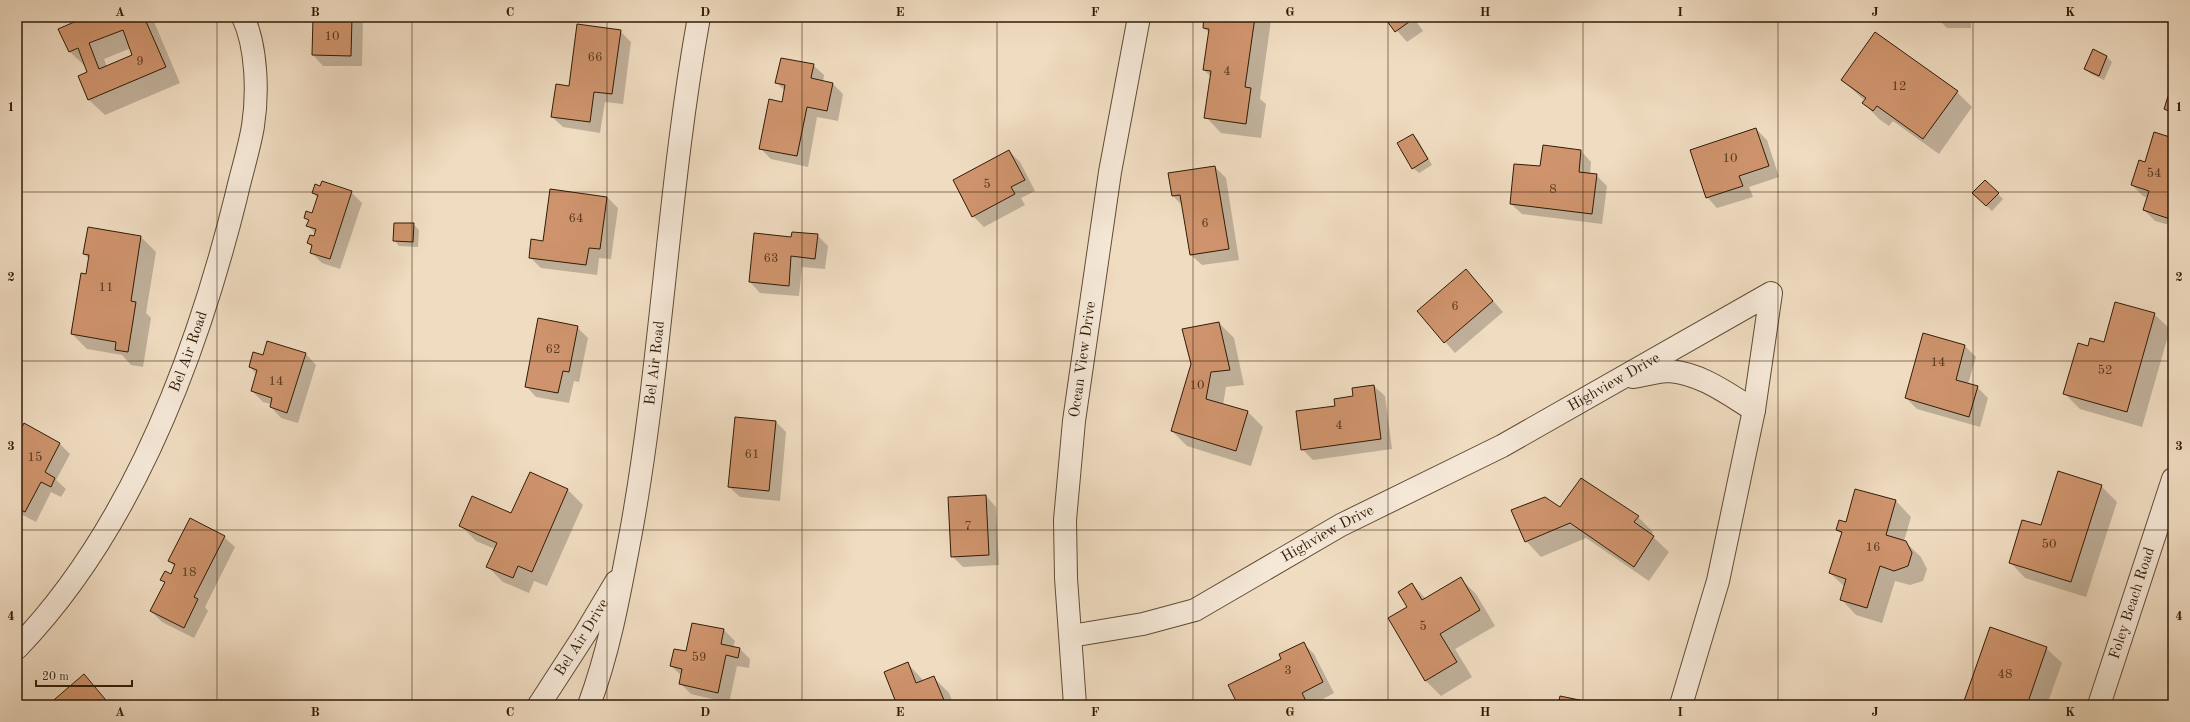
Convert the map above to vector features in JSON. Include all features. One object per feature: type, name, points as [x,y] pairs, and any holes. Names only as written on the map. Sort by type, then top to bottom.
[{"type":"street","name":"Bel Air Road","points":[[17,648],[36,626],[98,543],[131,484],[160,425],[186,359],[214,278],[253,126],[255,69],[247,25],[244,17]]},
{"type":"street","name":"Bel Air Road","points":[[589,705],[600,674],[624,569],[639,486],[650,406],[686,87],[699,17]]},
{"type":"street","name":"Ocean View Drive","points":[[1075,705],[1066,578],[1065,520],[1074,421],[1110,172],[1139,17]]},
{"type":"street","name":"Highview Drive","points":[[1071,636],[1143,624],[1195,610],[1341,525],[1502,446],[1771,293],[1754,410],[1718,582],[1681,705]]},
{"type":"street","points":[[1618,380],[1669,371],[1692,376],[1711,383],[1754,410]]},
{"type":"street","name":"Foley Beach Road","points":[[2099,705],[2173,479]]},
{"type":"street","name":"Bel Air Drive","points":[[539,705],[585,634],[624,569]]},
{"type":"building","points":[[86,17],[144,17],[166,67],[88,100],[78,76],[87,72],[78,48],[69,52],[58,29]],"holes":[[[123,30],[132,55],[99,69],[89,43]]]},
{"type":"building","points":[[313,17],[352,17],[351,56],[312,55]]},
{"type":"building","points":[[1204,17],[1255,17],[1245,87],[1251,88],[1246,124],[1204,118],[1211,71],[1203,70],[1209,29],[1203,28]]},
{"type":"building","points":[[1384,17],[1411,17],[1413,19],[1395,32]]},
{"type":"building","points":[[577,24],[621,30],[612,94],[594,92],[590,122],[551,117],[556,84],[569,86]]},
{"type":"building","points":[[1875,32],[1958,91],[1923,139],[1877,106],[1873,111],[1862,103],[1866,98],[1841,80]]},
{"type":"building","points":[[2093,49],[2107,56],[2099,76],[2084,69]]},
{"type":"building","points":[[781,58],[814,64],[811,78],[833,83],[827,111],[807,107],[797,156],[759,149],[769,99],[782,102],[785,85],[775,83]]},
{"type":"building","points":[[2169,93],[2173,94],[2173,113],[2164,109]]},
{"type":"building","points":[[1756,128],[1769,166],[1739,176],[1743,186],[1706,198],[1690,150]]},
{"type":"building","points":[[2154,132],[2173,138],[2173,220],[2143,210],[2149,191],[2131,185],[2139,160],[2145,162]]},
{"type":"building","points":[[1413,134],[1428,159],[1412,169],[1397,143]]},
{"type":"building","points":[[1543,145],[1581,150],[1579,172],[1597,174],[1592,214],[1510,204],[1514,164],[1540,166]]},
{"type":"building","points":[[1009,150],[1025,180],[1011,187],[1015,194],[972,217],[953,180]]},
{"type":"building","points":[[1215,166],[1229,249],[1190,255],[1180,195],[1172,196],[1168,173]]},
{"type":"building","points":[[1985,180],[1999,193],[1986,206],[1972,193]]},
{"type":"building","points":[[322,181],[352,191],[330,259],[310,253],[312,245],[307,243],[310,235],[314,236],[316,229],[306,226],[309,220],[304,218],[306,211],[312,213],[318,195],[312,193],[315,184],[320,186]]},
{"type":"building","points":[[550,189],[607,197],[600,249],[589,248],[586,265],[529,258],[531,239],[543,241]]},
{"type":"building","points":[[394,223],[414,223],[413,242],[393,241]]},
{"type":"building","points":[[88,227],[141,236],[131,301],[136,302],[128,352],[115,350],[116,342],[71,334],[81,273],[86,274],[89,255],[83,254]]},
{"type":"building","points":[[792,232],[818,234],[815,259],[791,256],[789,286],[749,282],[754,233],[791,237]]},
{"type":"building","points":[[1466,269],[1493,301],[1444,343],[1417,311]]},
{"type":"building","points":[[2115,302],[2155,313],[2127,412],[2063,394],[2078,343],[2088,346],[2090,338],[2104,342]]},
{"type":"building","points":[[538,318],[578,326],[569,372],[563,371],[558,393],[525,387]]},
{"type":"building","points":[[1219,322],[1230,370],[1211,372],[1206,399],[1248,411],[1236,451],[1171,431],[1191,364],[1182,329]]},
{"type":"building","points":[[1923,333],[1965,345],[1956,380],[1978,386],[1969,417],[1905,398]]},
{"type":"building","points":[[267,341],[306,353],[287,413],[270,407],[272,398],[251,391],[257,370],[249,367],[253,352],[263,355]]},
{"type":"building","points":[[1374,385],[1381,439],[1301,450],[1296,411],[1335,406],[1334,399],[1353,396],[1352,388]]},
{"type":"building","points":[[735,417],[776,421],[769,491],[728,487]]},
{"type":"building","points":[[24,423],[60,443],[45,472],[55,478],[51,487],[41,482],[25,512],[17,508],[17,436]]},
{"type":"building","points":[[2058,471],[2102,485],[2071,582],[2009,563],[2022,520],[2041,525]]},
{"type":"building","points":[[530,472],[568,489],[532,572],[518,566],[513,578],[486,567],[497,543],[459,526],[472,496],[511,513]]},
{"type":"building","points":[[1581,478],[1639,516],[1634,522],[1654,536],[1634,567],[1570,523],[1525,542],[1511,510],[1545,497],[1560,507]]},
{"type":"building","points":[[1855,489],[1896,500],[1886,535],[1906,541],[1912,553],[1908,566],[1894,571],[1880,566],[1867,608],[1840,600],[1846,579],[1829,573],[1842,532],[1836,530],[1839,520],[1846,522]]},
{"type":"building","points":[[986,495],[989,555],[951,557],[948,497]]},
{"type":"building","points":[[190,518],[225,536],[194,597],[198,599],[184,628],[150,611],[165,582],[160,580],[165,571],[171,574],[175,564],[168,561]]},
{"type":"building","points":[[1461,577],[1480,610],[1440,634],[1457,662],[1425,681],[1388,618],[1407,607],[1398,592],[1412,583],[1422,600]]},
{"type":"building","points":[[692,623],[724,629],[721,644],[740,648],[738,658],[726,655],[718,693],[679,684],[682,669],[670,666],[674,649],[686,651]]},
{"type":"building","points":[[1990,627],[2047,647],[2027,705],[1976,705],[1964,701]]},
{"type":"building","points":[[1304,642],[1323,682],[1302,693],[1308,705],[1238,705],[1228,685],[1281,659],[1279,654]]},
{"type":"building","points":[[908,662],[916,683],[934,676],[946,705],[897,705],[884,672]]},
{"type":"building","points":[[84,674],[110,705],[48,705]]},
{"type":"building","points":[[1560,696],[1599,704],[1599,705],[1558,705]]}]
